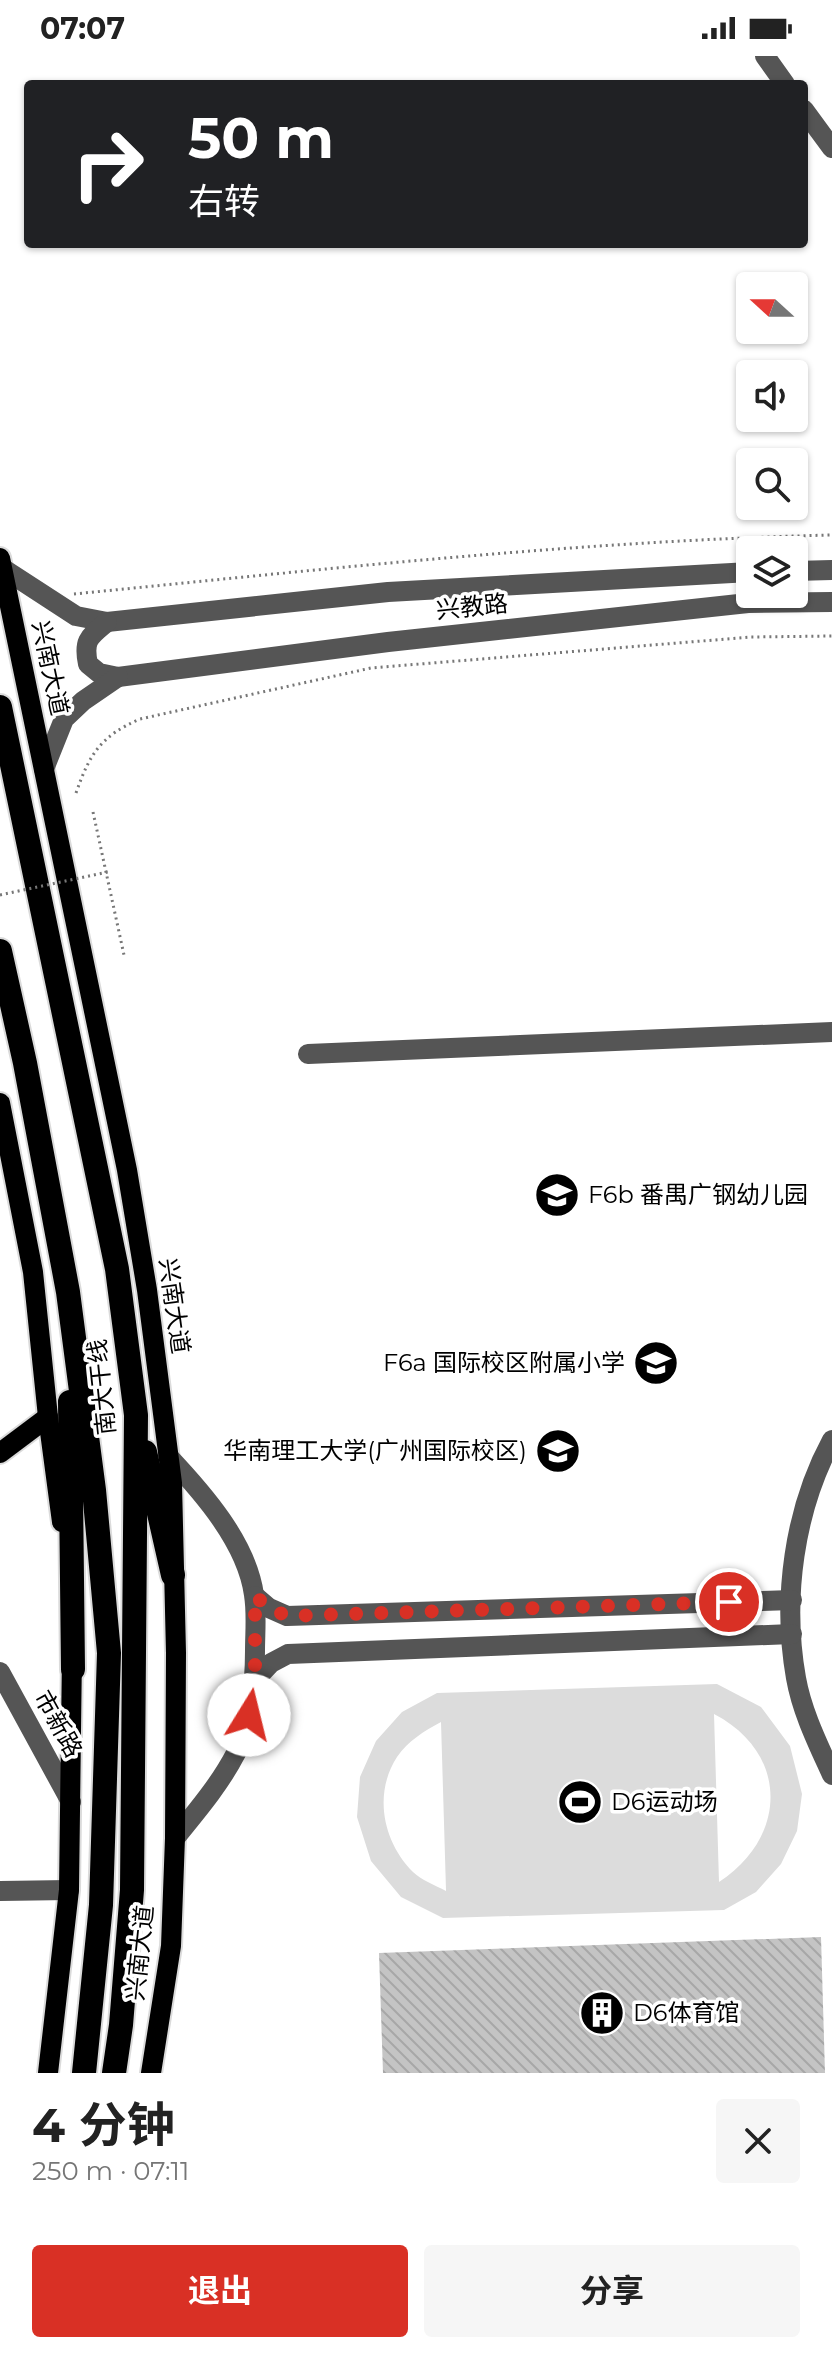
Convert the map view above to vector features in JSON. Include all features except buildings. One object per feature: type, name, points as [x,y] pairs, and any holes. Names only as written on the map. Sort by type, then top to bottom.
[{"type":"highway","name":"南大干线","points":[[0,707],[117,1269],[136,1415],[132,1890],[114,2073]]},
{"type":"highway","name":"南大干线","points":[[0,951],[25,1063],[68,1292],[94,1490],[109,1653],[101,1905],[84,2073]]},
{"type":"highway","points":[[68,1292],[73,1669]]},
{"type":"highway","points":[[136,1415],[173,1575]]},
{"type":"main road","name":"兴南大道","points":[[1,563],[127,1170],[147,1290],[172,1494],[175,1838],[171,1946],[151,2073]]},
{"type":"main road","points":[[0,1103],[33,1272],[62,1520],[73,1669],[69,1890],[48,2073]]},
{"type":"main road","points":[[0,1453],[48,1417]]},
{"type":"street","points":[[765,56],[782,80]]},
{"type":"street","points":[[808,115],[832,148]]},
{"type":"street","points":[[1,563],[76,616],[107,622]]},
{"type":"street","points":[[808,571],[832,570]]},
{"type":"street","name":"兴教路","points":[[107,622],[388,592],[736,573]]},
{"type":"street","name":"兴教路","points":[[118,677],[388,642],[748,603],[832,602]]},
{"type":"street","points":[[107,622],[91,635],[85,647],[88,664],[99,673],[118,677]]},
{"type":"street","points":[[44,769],[64,719],[83,701],[118,677]]},
{"type":"street","points":[[308,1054],[832,1032]]},
{"type":"street","points":[[832,1440],[806,1500],[795,1556],[792,1600],[796,1678],[812,1731],[832,1775]]},
{"type":"street","points":[[168,1456],[201,1492],[229,1532],[255,1596],[255,1680],[249,1715],[236,1752],[206,1801],[175,1838]]},
{"type":"street","points":[[255,1596],[269,1608],[287,1616],[792,1600]]},
{"type":"street","points":[[255,1680],[271,1663],[288,1654],[792,1634]]},
{"type":"street","name":"市新路","points":[[0,1672],[71,1802]]},
{"type":"street","points":[[0,1891],[69,1890]]},
{"type":"path","points":[[74,594],[387,563],[745,537],[832,535]]},
{"type":"path","points":[[76,793],[96,749],[115,730],[140,719],[371,668],[751,637],[832,636]]},
{"type":"path","points":[[93,812],[124,955]]},
{"type":"path","points":[[0,895],[108,872]]},
{"type":"shaded area","name":"D6运动场","points":[[717,1684],[761,1707],[790,1746],[802,1794],[797,1831],[781,1864],[756,1892],[724,1910],[443,1918],[401,1897],[371,1861],[357,1817],[360,1777],[376,1741],[402,1712],[437,1693]],"holes":[[[714,1714],[739,1731],[756,1750],[767,1772],[770,1796],[768,1819],[758,1842],[742,1863],[719,1882]],[[441,1722],[446,1890],[446,1891],[416,1875],[403,1860],[388,1832],[384,1802],[385,1786],[397,1757],[417,1737]]]},
{"type":"place","name":"F6b 番禺广钢幼儿园","points":[[557,1195]]},
{"type":"place","name":"F6a 国际校区附属小学","points":[[656,1363]]},
{"type":"place","name":"华南理工大学(广州国际校区)","points":[[558,1451]]},
{"type":"place","name":"D6运动场","points":[[580,1802]]},
{"type":"place","name":"D6体育馆","points":[[602,2013]]},
{"type":"route","points":[[249,1715],[255,1680],[255,1596],[269,1608],[287,1616],[729,1602]]}]
